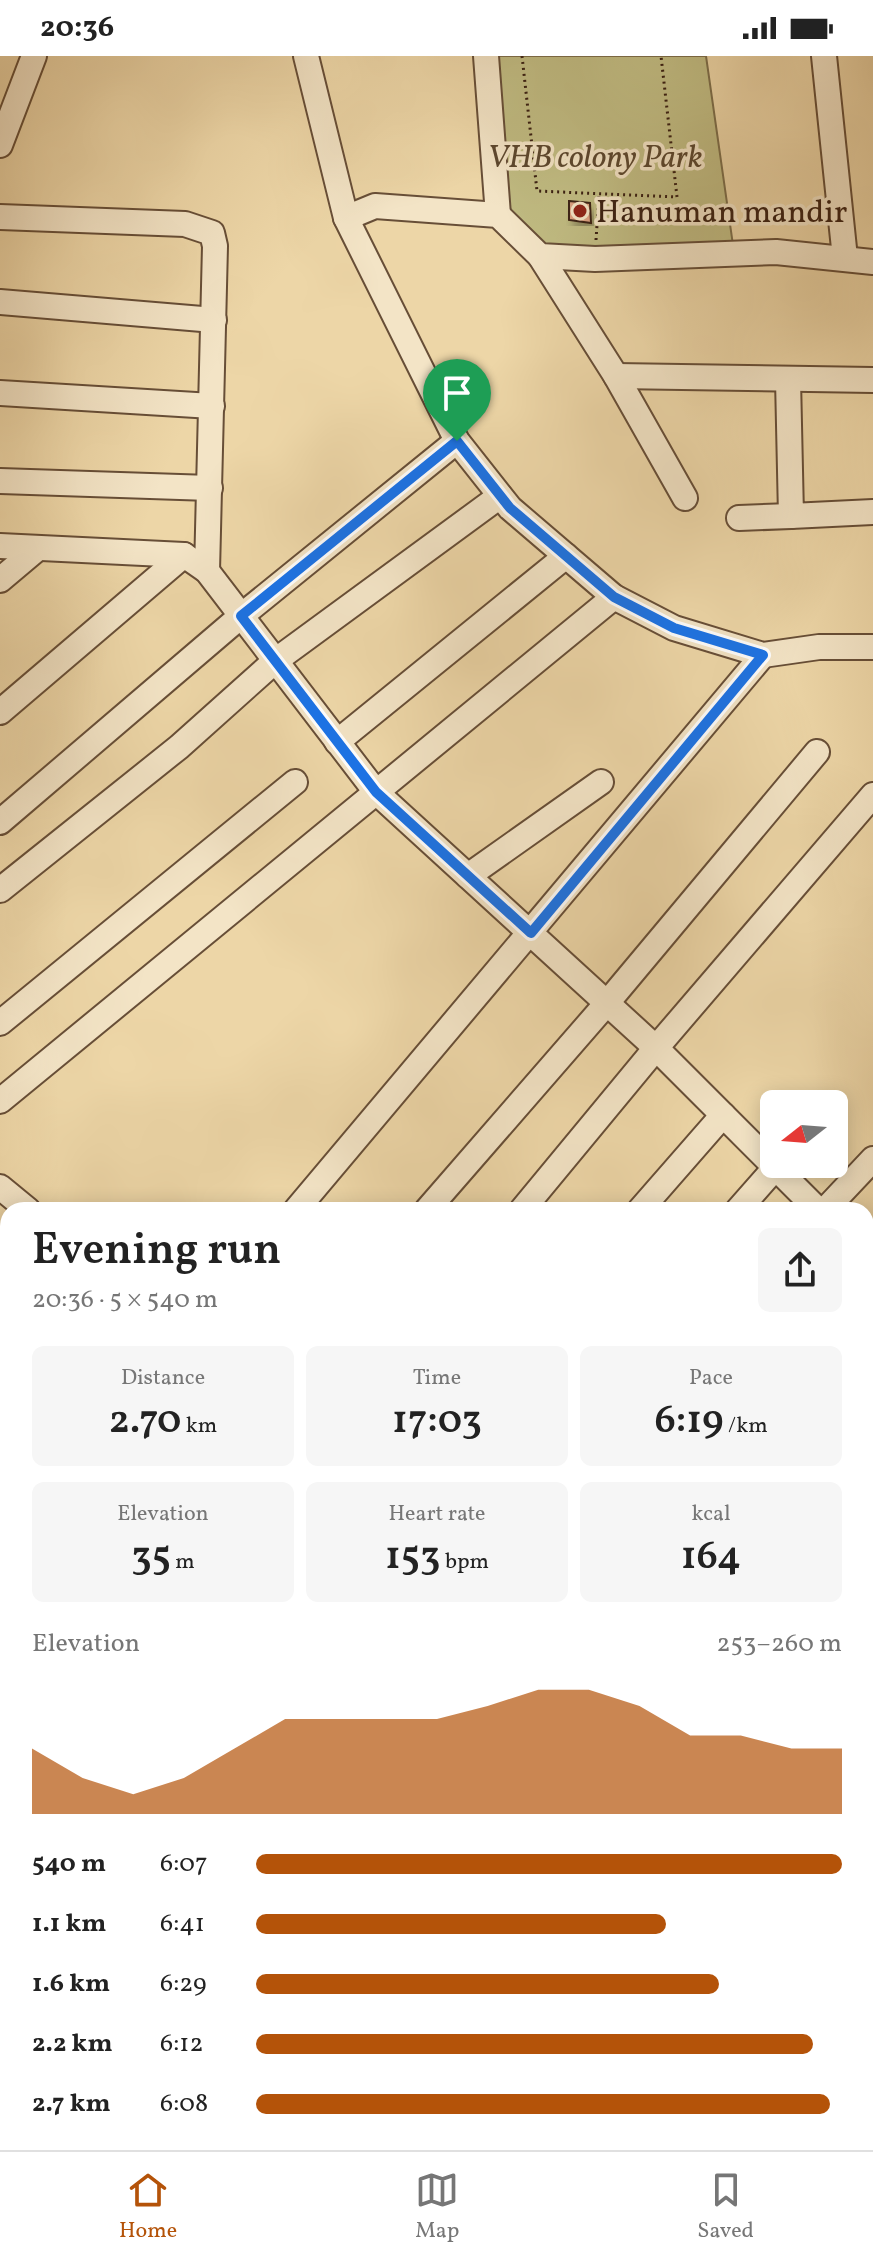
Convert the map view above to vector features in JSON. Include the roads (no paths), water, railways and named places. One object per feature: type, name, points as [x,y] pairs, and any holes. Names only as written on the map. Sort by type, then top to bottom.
[{"type":"street","points":[[0,145],[34,56]]},
{"type":"street","points":[[290,56],[306,56],[346,218],[457,441],[510,508],[614,597],[674,628],[763,655],[819,647],[873,647]]},
{"type":"street","points":[[486,56],[498,215]]},
{"type":"street","points":[[824,56],[845,258]]},
{"type":"street","points":[[346,218],[375,206],[498,215],[540,256],[616,376],[685,498]]},
{"type":"street","points":[[0,217],[185,224],[212,233],[215,246],[214,320],[207,571]]},
{"type":"street","points":[[540,256],[595,259],[776,252],[873,262]]},
{"type":"street","points":[[0,302],[214,320]]},
{"type":"street","points":[[616,376],[873,380]]},
{"type":"street","points":[[788,379],[791,516]]},
{"type":"street","points":[[0,393],[212,406]]},
{"type":"street","points":[[0,822],[241,616],[457,441]]},
{"type":"street","points":[[0,481],[210,488]]},
{"type":"street","points":[[0,890],[179,747],[275,661],[500,496]]},
{"type":"street","points":[[739,518],[873,512]]},
{"type":"street","points":[[0,546],[184,555],[207,571],[376,792],[656,1048],[760,1153]]},
{"type":"street","points":[[0,580],[38,548]]},
{"type":"street","points":[[0,712],[184,555]]},
{"type":"street","points":[[337,742],[566,556]]},
{"type":"street","points":[[0,1101],[614,597]]},
{"type":"street","points":[[303,1202],[763,655]]},
{"type":"street","points":[[434,1202],[607,1003],[817,752]]},
{"type":"street","points":[[0,1023],[295,782]]},
{"type":"street","points":[[468,876],[601,782]]},
{"type":"street","points":[[529,1202],[873,795]]},
{"type":"street","points":[[647,1202],[723,1115]]},
{"type":"street","points":[[833,1202],[873,1159]]},
{"type":"street","points":[[745,1202],[766,1178]]},
{"type":"street","points":[[785,1178],[810,1202]]},
{"type":"street","points":[[0,1187],[18,1202]]},
{"type":"place","name":"Hanuman mandir","points":[[580,211]]},
{"type":"park label","name":"VHB colony Park","points":[[595,156]]}]
